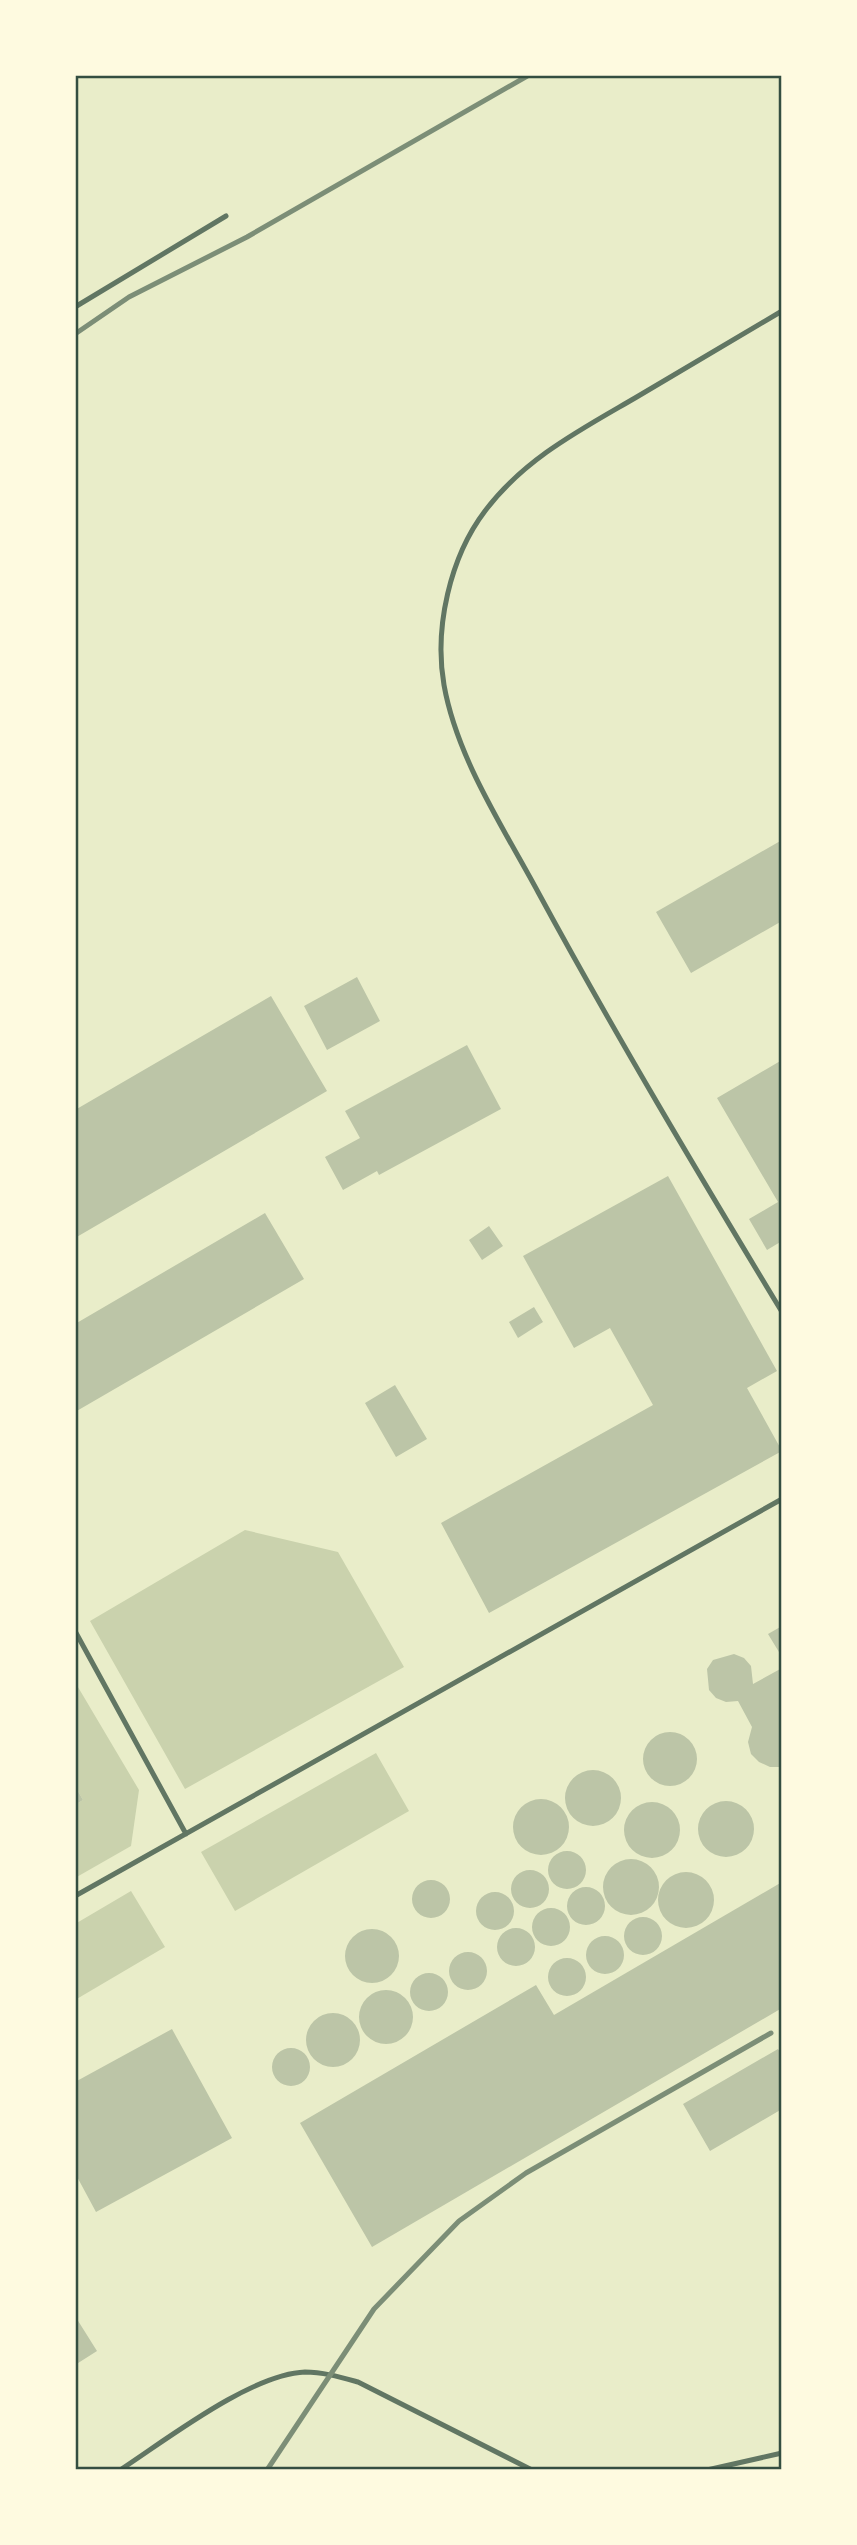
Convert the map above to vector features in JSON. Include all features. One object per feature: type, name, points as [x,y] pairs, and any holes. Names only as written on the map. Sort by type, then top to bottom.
[{"type":"lane","points":[[75,307],[226,216]]},
{"type":"lane","points":[[782,311],[550,448],[510,481],[483,514],[461,553],[448,593],[442,642],[444,685],[461,744],[620,1045],[782,1312]]},
{"type":"lane","points":[[75,1896],[782,1499]]},
{"type":"lane","points":[[75,1631],[186,1834]]},
{"type":"lane","points":[[120,2470],[235,2396],[284,2375],[305,2372],[330,2374],[358,2382],[532,2470]]},
{"type":"lane","points":[[707,2470],[782,2453]]},
{"type":"green space","points":[[245,1530],[338,1552],[404,1667],[185,1789],[90,1621]]},
{"type":"green space","points":[[75,1682],[139,1790],[131,1846],[75,1878],[75,1805],[83,1800],[75,1786]]},
{"type":"green space","points":[[376,1753],[409,1811],[235,1911],[201,1852]]},
{"type":"green space","points":[[131,1891],[165,1947],[75,2000],[75,1924]]},
{"type":"building","points":[[782,840],[782,921],[691,973],[656,912]]},
{"type":"building","points":[[357,977],[380,1021],[327,1050],[304,1006]]},
{"type":"building","points":[[271,996],[327,1091],[75,1238],[75,1110]]},
{"type":"building","points":[[467,1045],[501,1109],[379,1175],[377,1171],[343,1190],[325,1157],[360,1138],[345,1111]]},
{"type":"building","points":[[782,1060],[782,1241],[767,1250],[749,1219],[778,1202],[717,1098]]},
{"type":"building","points":[[668,1176],[777,1371],[747,1388],[782,1451],[489,1613],[441,1523],[653,1405],[610,1328],[574,1348],[523,1256]]},
{"type":"building","points":[[265,1213],[304,1279],[75,1412],[75,1324]]},
{"type":"building","points":[[489,1226],[503,1246],[482,1260],[469,1240]]},
{"type":"building","points":[[534,1307],[543,1322],[518,1338],[509,1322]]},
{"type":"building","points":[[395,1385],[427,1439],[396,1457],[365,1403]]},
{"type":"building","points":[[782,1626],[782,1657],[768,1634]]},
{"type":"building","points":[[734,1654],[744,1658],[751,1666],[753,1684],[782,1668],[782,1767],[770,1767],[751,1754],[748,1742],[752,1727],[738,1701],[726,1702],[716,1698],[709,1690],[707,1669],[713,1660]]},
{"type":"building","points":[[675,1732],[685,1736],[693,1744],[697,1759],[693,1774],[685,1782],[665,1786],[655,1782],[647,1774],[643,1754],[647,1744],[655,1736]]},
{"type":"building","points":[[593,1770],[608,1775],[616,1783],[621,1798],[616,1813],[608,1821],[593,1826],[578,1821],[570,1813],[565,1798],[570,1783],[578,1775]]},
{"type":"building","points":[[75,1786],[83,1800],[75,1805]]},
{"type":"building","points":[[541,1799],[556,1804],[564,1812],[569,1827],[564,1842],[556,1850],[541,1855],[526,1850],[518,1842],[513,1827],[518,1812],[526,1804]]},
{"type":"building","points":[[726,1801],[741,1806],[749,1814],[754,1829],[749,1844],[741,1852],[726,1857],[711,1852],[703,1844],[698,1829],[703,1814],[711,1806]]},
{"type":"building","points":[[652,1802],[667,1807],[675,1815],[680,1830],[675,1845],[667,1853],[652,1858],[637,1853],[629,1845],[624,1830],[629,1815],[637,1807]]},
{"type":"building","points":[[567,1851],[581,1856],[586,1870],[581,1884],[567,1889],[553,1884],[548,1870],[553,1856]]},
{"type":"building","points":[[631,1859],[646,1864],[654,1872],[659,1887],[654,1902],[646,1910],[631,1915],[616,1910],[608,1902],[603,1887],[608,1872],[616,1864]]},
{"type":"building","points":[[530,1870],[544,1875],[549,1889],[544,1903],[530,1908],[516,1903],[511,1889],[516,1875]]},
{"type":"building","points":[[686,1872],[701,1877],[709,1885],[714,1900],[709,1915],[701,1923],[686,1928],[671,1923],[663,1915],[658,1900],[663,1885],[671,1877]]},
{"type":"building","points":[[431,1880],[445,1885],[450,1899],[445,1913],[431,1918],[417,1913],[412,1899],[417,1885]]},
{"type":"building","points":[[782,1882],[782,2008],[372,2247],[300,2123],[536,1985],[554,2015]]},
{"type":"building","points":[[586,1887],[599,1893],[605,1906],[599,1919],[586,1925],[573,1919],[567,1906],[573,1893]]},
{"type":"building","points":[[495,1892],[508,1898],[514,1911],[508,1924],[495,1930],[482,1924],[476,1911],[482,1898]]},
{"type":"building","points":[[551,1908],[565,1913],[570,1927],[565,1941],[551,1946],[537,1941],[532,1927],[537,1913]]},
{"type":"building","points":[[643,1917],[657,1922],[662,1936],[657,1950],[643,1955],[629,1950],[624,1936],[629,1922]]},
{"type":"building","points":[[516,1928],[530,1933],[535,1947],[530,1961],[516,1966],[502,1961],[497,1947],[502,1933]]},
{"type":"building","points":[[377,1929],[387,1933],[395,1941],[399,1956],[395,1971],[387,1979],[367,1983],[357,1979],[349,1971],[345,1951],[349,1941],[357,1933]]},
{"type":"building","points":[[605,1936],[618,1942],[624,1955],[618,1968],[605,1974],[592,1968],[586,1955],[592,1942]]},
{"type":"building","points":[[468,1952],[481,1958],[487,1971],[481,1984],[468,1990],[455,1984],[449,1971],[455,1958]]},
{"type":"building","points":[[567,1958],[580,1964],[586,1977],[580,1990],[567,1996],[554,1990],[548,1977],[554,1964]]},
{"type":"building","points":[[429,1973],[443,1978],[448,1992],[443,2006],[429,2011],[415,2006],[410,1992],[415,1978]]},
{"type":"building","points":[[391,1990],[401,1994],[409,2002],[413,2017],[409,2032],[401,2040],[381,2044],[371,2040],[363,2032],[359,2012],[363,2002],[371,1994]]},
{"type":"building","points":[[338,2013],[348,2017],[356,2025],[360,2040],[356,2055],[348,2063],[328,2067],[318,2063],[310,2055],[306,2035],[310,2025],[318,2017]]},
{"type":"building","points":[[172,2029],[232,2138],[96,2212],[75,2173],[75,2082]]},
{"type":"building","points":[[291,2048],[304,2054],[310,2067],[304,2080],[291,2086],[278,2080],[272,2067],[278,2054]]},
{"type":"building","points":[[778,2049],[782,2055],[782,2109],[710,2151],[683,2104]]},
{"type":"building","points":[[75,2316],[97,2351],[75,2365]]},
{"type":"railway","points":[[75,334],[129,297],[247,237],[529,75]]},
{"type":"railway","points":[[267,2470],[374,2309],[459,2221],[526,2173],[771,2033]]}]
